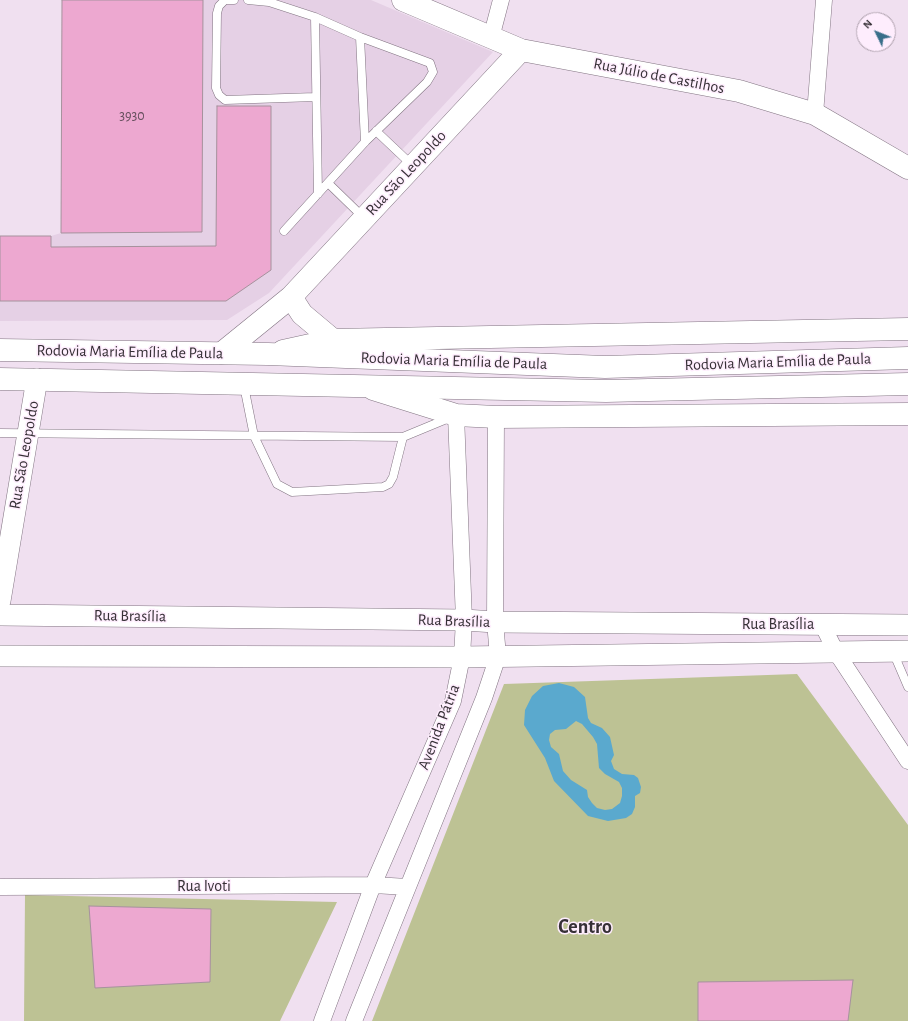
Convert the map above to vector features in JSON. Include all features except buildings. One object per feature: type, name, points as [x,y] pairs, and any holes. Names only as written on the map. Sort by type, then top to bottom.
[{"type":"main road","name":"Rua Júlio de Castilhos","points":[[403,0],[521,50],[739,91],[815,114],[908,168]]},
{"type":"main road","name":"Rua São Leopoldo","points":[[222,353],[291,297],[521,50]]},
{"type":"main road","points":[[291,297],[302,314],[333,340]]},
{"type":"main road","points":[[268,354],[333,340],[908,329]]},
{"type":"main road","name":"Rodovia Maria Emília de Paula","points":[[0,350],[268,354],[605,367],[908,358]]},
{"type":"main road","name":"Rodovia Maria Emília de Paula","points":[[0,379],[606,391],[908,384]]},
{"type":"main road","points":[[367,387],[456,415],[496,417],[908,414]]},
{"type":"street","points":[[491,38],[501,0]]},
{"type":"street","points":[[815,114],[824,0]]},
{"type":"street","name":"Rua São Leopoldo","points":[[0,601],[37,379]]},
{"type":"street","name":"Avenida Pátria","points":[[322,1021],[373,885],[453,700],[462,656],[464,620],[456,415]]},
{"type":"street","name":"Avenida Pátria","points":[[354,1021],[484,698],[498,656],[496,622],[496,417]]},
{"type":"street","name":"Rua Brasília","points":[[0,614],[464,620],[496,622],[908,625]]},
{"type":"street","points":[[822,624],[836,652],[908,761]]},
{"type":"street","name":"Rua Brasília","points":[[0,656],[498,656],[900,652]]},
{"type":"street","name":"Rua Ivoti","points":[[0,887],[373,885],[408,887]]},
{"type":"lane","points":[[234,0],[225,0],[219,6],[217,13],[216,88],[219,95],[225,100],[315,97]]},
{"type":"lane","points":[[248,0],[269,2],[315,18],[360,37],[430,63],[433,72],[427,82],[365,142],[284,230]]},
{"type":"lane","points":[[315,18],[315,97],[318,194]]},
{"type":"lane","points":[[360,37],[365,142]]},
{"type":"lane","points":[[376,131],[413,166]]},
{"type":"lane","points":[[328,183],[364,218]]},
{"type":"lane","points":[[243,384],[254,436],[277,484],[292,492],[383,487],[389,484],[394,477],[403,437]]},
{"type":"lane","points":[[0,433],[403,437],[456,415]]},
{"type":"lane","points":[[900,652],[908,687]]},
{"type":"shaded area","points":[[62,0],[371,0],[493,52],[269,293],[227,320],[0,321],[0,236],[51,236],[61,233]]},
{"type":"green space","points":[[797,674],[908,825],[908,1021],[372,1021],[504,684]]},
{"type":"green space","points":[[25,895],[337,902],[280,1021],[24,1021]]},
{"type":"water","points":[[559,683],[574,687],[585,697],[588,718],[591,723],[602,728],[610,737],[614,755],[611,761],[614,769],[622,774],[634,775],[638,778],[641,787],[640,793],[635,796],[635,807],[632,814],[626,818],[608,821],[588,816],[554,781],[545,758],[524,725],[525,710],[532,696],[543,686]],"holes":[[[576,721],[582,724],[597,744],[599,768],[605,774],[619,782],[622,788],[620,803],[612,809],[605,810],[597,808],[592,803],[588,797],[587,790],[571,780],[563,771],[559,754],[551,747],[549,740],[550,734],[555,730],[566,729]]]},
{"type":"district","name":"Centro","points":[[585,927]]}]
